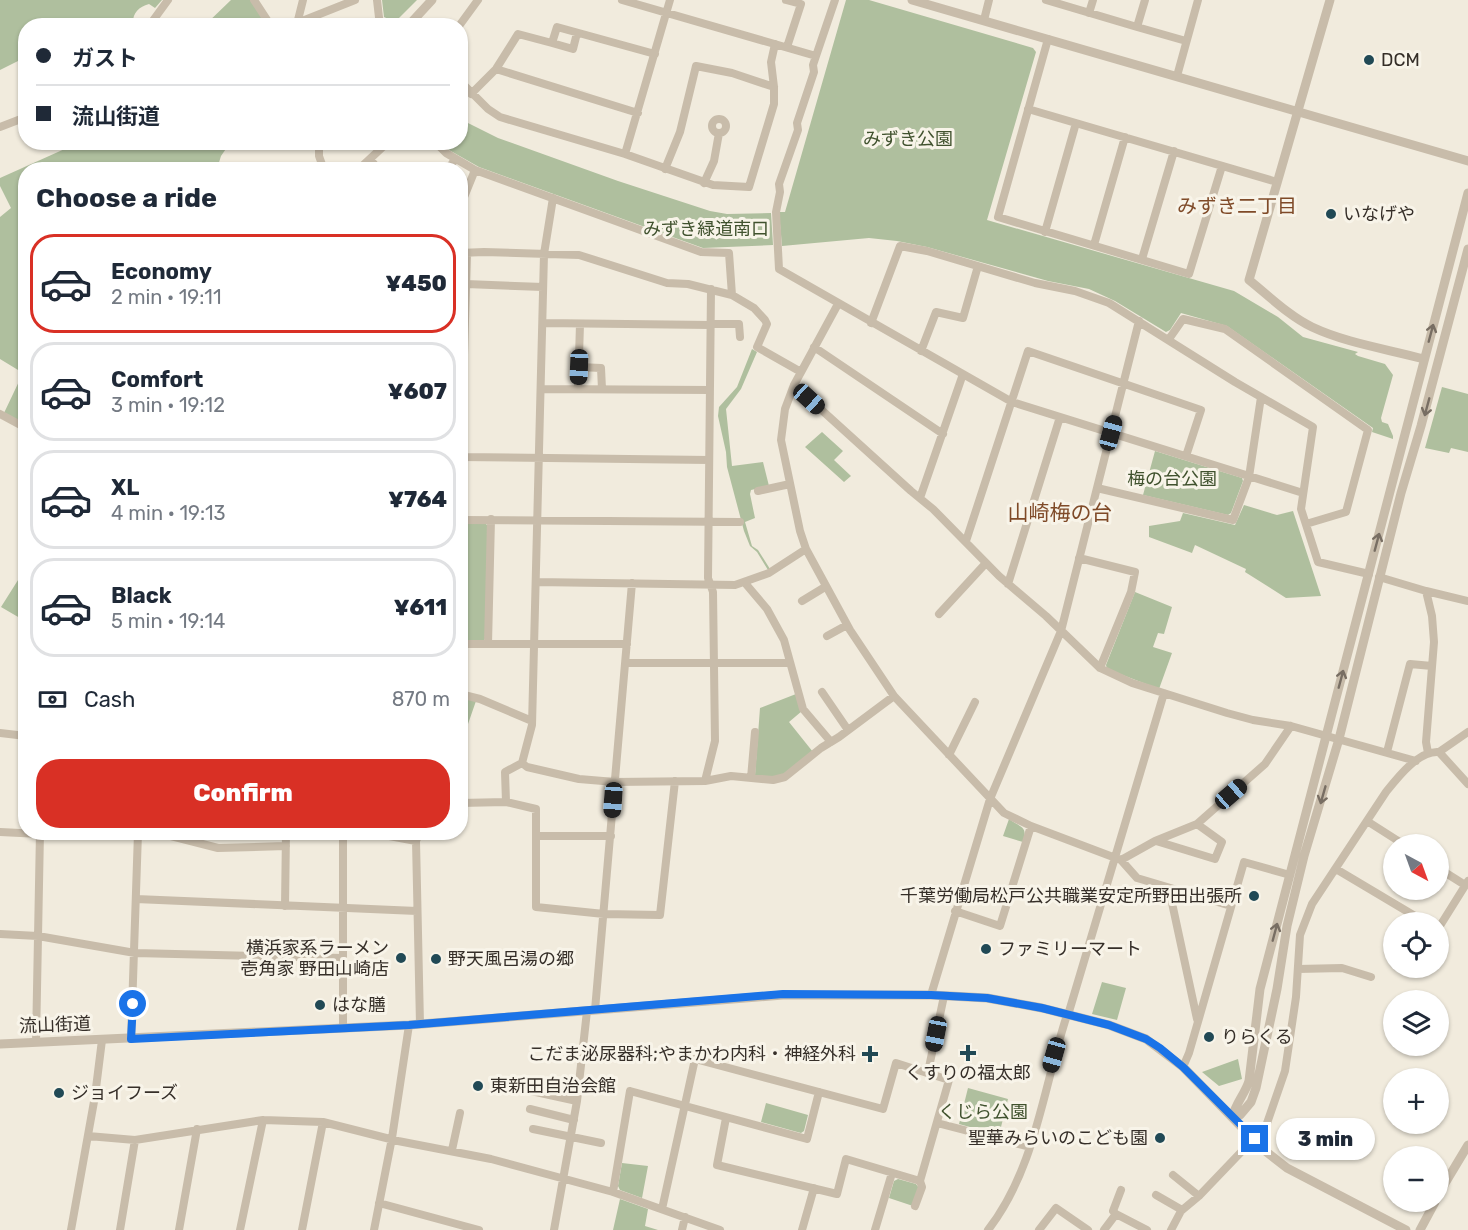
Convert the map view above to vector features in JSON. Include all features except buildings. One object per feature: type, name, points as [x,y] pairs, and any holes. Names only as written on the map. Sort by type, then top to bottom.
[{"type":"street","points":[[155,18],[168,0]]},
{"type":"street","points":[[254,0],[266,18]]},
{"type":"street","points":[[298,18],[303,0]]},
{"type":"street","points":[[312,18],[355,0]]},
{"type":"street","points":[[377,0],[379,18]]},
{"type":"street","points":[[415,18],[432,0]]},
{"type":"street","points":[[465,18],[478,0]]},
{"type":"street","points":[[622,0],[816,56]]},
{"type":"street","points":[[626,154],[670,0]]},
{"type":"street","points":[[786,0],[801,4],[788,47]]},
{"type":"street","points":[[835,0],[813,65],[814,72],[779,184],[780,192],[776,212],[779,269],[1012,402],[1303,493]]},
{"type":"street","points":[[912,0],[1468,161]]},
{"type":"street","points":[[984,20],[989,0]]},
{"type":"street","points":[[1046,0],[1186,41]]},
{"type":"street","points":[[1089,13],[1093,0]]},
{"type":"street","points":[[1137,27],[1145,0]]},
{"type":"street","points":[[1177,76],[1198,0]]},
{"type":"street","points":[[1330,0],[1249,279],[1292,314],[1313,327],[1340,337],[1424,359]]},
{"type":"street","points":[[552,43],[557,27],[655,54]]},
{"type":"street","points":[[471,94],[496,69],[518,34],[573,49],[578,33]]},
{"type":"street","points":[[1048,39],[998,217],[1189,274],[1222,166]]},
{"type":"street","points":[[468,90],[488,109],[507,120],[626,154],[704,183],[749,187],[774,104],[771,62],[775,44]]},
{"type":"street","points":[[665,169],[680,132],[696,66],[732,73],[774,87]]},
{"type":"street","points":[[496,69],[638,113]]},
{"type":"street","points":[[1028,109],[1277,183]]},
{"type":"street","points":[[0,127],[18,120]]},
{"type":"street","points":[[1045,232],[1076,123]]},
{"type":"street","points":[[704,183],[714,161],[719,133]]},
{"type":"street","points":[[1094,245],[1125,137]]},
{"type":"street","points":[[367,162],[380,150]]},
{"type":"street","points":[[444,150],[461,162]]},
{"type":"street","points":[[1142,259],[1174,151]]},
{"type":"street","points":[[468,166],[701,252],[729,253],[732,295]]},
{"type":"street","points":[[468,188],[476,170]]},
{"type":"street","points":[[1468,194],[1260,989],[1249,1081],[1246,1092],[1234,1108],[1233,1116],[1240,1115],[1246,1110],[1256,1088],[1277,989],[1286,932],[1304,856],[1339,739],[1379,577],[1468,249]]},
{"type":"street","points":[[522,764],[532,721],[544,254],[553,198]]},
{"type":"street","points":[[871,322],[900,246],[927,251],[1035,283],[1093,296],[1139,321],[1313,427],[1301,509],[1318,562],[1369,574]]},
{"type":"street","points":[[468,253],[579,255],[667,282],[732,295],[754,308],[767,324],[757,347],[801,372]]},
{"type":"street","points":[[921,351],[936,312],[963,318],[978,266]]},
{"type":"street","points":[[468,284],[543,287]]},
{"type":"street","points":[[705,781],[715,741],[712,592],[708,578],[711,289]]},
{"type":"street","points":[[838,304],[794,385],[786,409],[781,441],[806,549],[847,625],[894,696],[1004,813],[1031,826],[1117,859],[1137,878],[1231,906]]},
{"type":"street","points":[[1169,339],[1183,319],[1225,329],[1368,430],[1346,512],[1306,524]]},
{"type":"street","points":[[931,995],[990,799],[1061,631],[1139,321]]},
{"type":"street","points":[[543,324],[739,324],[740,337]]},
{"type":"street","points":[[578,389],[580,324]]},
{"type":"street","points":[[814,348],[943,434]]},
{"type":"street","points":[[966,541],[1028,351],[1201,410],[1186,456]]},
{"type":"street","points":[[579,367],[601,368],[602,389]]},
{"type":"street","points":[[920,498],[963,374]]},
{"type":"street","points":[[794,385],[920,498],[1008,584],[1100,668],[1132,683],[1253,720],[1291,726],[1416,761]]},
{"type":"street","points":[[542,389],[710,390]]},
{"type":"street","points":[[1097,488],[1233,520],[1249,477],[1261,397]]},
{"type":"street","points":[[0,414],[18,424]]},
{"type":"street","points":[[1008,584],[1060,417]]},
{"type":"street","points":[[468,457],[709,460]]},
{"type":"street","points":[[758,491],[790,484]]},
{"type":"street","points":[[488,644],[491,519]]},
{"type":"street","points":[[468,520],[740,522]]},
{"type":"street","points":[[536,582],[735,585],[769,573],[806,549]]},
{"type":"street","points":[[1079,558],[1135,572],[1131,592],[1100,668]]},
{"type":"street","points":[[939,614],[986,563]]},
{"type":"street","points":[[1379,577],[1468,601]]},
{"type":"street","points":[[554,1230],[574,1120],[604,914],[632,583]]},
{"type":"street","points":[[745,583],[776,623],[784,640],[803,709],[831,742]]},
{"type":"street","points":[[802,601],[825,587]]},
{"type":"street","points":[[1426,591],[1432,616],[1434,642],[1426,742],[1428,753]]},
{"type":"street","points":[[827,636],[847,625]]},
{"type":"street","points":[[468,644],[627,644]]},
{"type":"street","points":[[625,663],[790,663]]},
{"type":"street","points":[[1387,752],[1410,664],[1432,666]]},
{"type":"street","points":[[822,692],[848,730]]},
{"type":"street","points":[[988,1230],[1015,1189],[1038,1124],[1050,1069],[1117,859],[1164,693]]},
{"type":"street","points":[[468,696],[532,721]]},
{"type":"street","points":[[522,764],[579,779],[615,782],[705,781],[731,776],[773,780],[784,777],[894,696]]},
{"type":"street","points":[[949,755],[975,702]]},
{"type":"street","points":[[1117,859],[1197,824],[1265,764],[1291,726]]},
{"type":"street","points":[[751,778],[755,732]]},
{"type":"street","points":[[1170,1230],[1182,1210],[1199,1196],[1266,1126],[1285,1071],[1296,997],[1300,935],[1312,904],[1398,777],[1428,753],[1439,752],[1468,732]]},
{"type":"street","points":[[0,733],[18,735]]},
{"type":"street","points":[[1439,752],[1468,784]]},
{"type":"street","points":[[506,802],[505,772],[522,764]]},
{"type":"street","points":[[468,803],[506,802],[536,809],[536,907],[604,914],[660,915],[675,781]]},
{"type":"street","points":[[1367,821],[1387,834]]},
{"type":"street","points":[[1155,841],[1215,860],[1222,842],[1197,824]]},
{"type":"street","points":[[955,911],[1000,926],[1031,826]]},
{"type":"street","points":[[0,832],[18,832]]},
{"type":"street","points":[[536,836],[611,836]]},
{"type":"street","points":[[36,1042],[40,840]]},
{"type":"street","points":[[131,1039],[138,840]]},
{"type":"street","points":[[187,840],[218,848],[286,846]]},
{"type":"street","points":[[285,906],[286,840]]},
{"type":"street","points":[[343,840],[343,1028]]},
{"type":"street","points":[[418,840],[420,1024]]},
{"type":"street","points":[[1183,1067],[1244,862],[1290,875]]},
{"type":"street","points":[[1336,869],[1408,912]]},
{"type":"street","points":[[1449,875],[1466,887],[1449,912]]},
{"type":"street","points":[[1169,889],[1197,1023]]},
{"type":"street","points":[[136,899],[417,911]]},
{"type":"street","points":[[1286,932],[1300,935]]},
{"type":"street","points":[[0,934],[38,936],[135,953],[342,958]]},
{"type":"street","points":[[1298,969],[1342,968],[1371,977]]},
{"type":"street","points":[[1191,986],[1206,990]]},
{"type":"street","name":"流山街道","points":[[0,1044],[409,1025],[783,994],[931,995],[987,998],[1109,1025],[1146,1039],[1183,1067],[1287,1168],[1406,1230]]},
{"type":"street","points":[[928,1072],[944,996]]},
{"type":"street","points":[[374,1230],[392,1138],[409,1025]]},
{"type":"street","points":[[70,1230],[97,1084],[102,1040]]},
{"type":"street","points":[[662,1209],[695,1059],[883,1109],[896,1063],[949,1080],[920,1180],[921,1188],[915,1206]]},
{"type":"street","points":[[522,1089],[577,1101]]},
{"type":"street","points":[[613,1192],[630,1091],[807,1139],[819,1092]]},
{"type":"street","points":[[530,1109],[574,1120]]},
{"type":"street","points":[[452,1150],[460,1113]]},
{"type":"street","points":[[726,1118],[717,1165],[837,1194],[846,1159],[920,1180]]},
{"type":"street","points":[[88,1136],[135,1140],[263,1120],[323,1122],[452,1150],[613,1192],[720,1230]]},
{"type":"street","points":[[240,1230],[263,1120]]},
{"type":"street","points":[[302,1230],[323,1122]]},
{"type":"street","points":[[937,1122],[1030,1147]]},
{"type":"street","points":[[179,1230],[197,1129]]},
{"type":"street","points":[[533,1130],[601,1143]]},
{"type":"street","points":[[120,1230],[135,1140]]},
{"type":"street","points":[[1449,1177],[1468,1145]]},
{"type":"street","points":[[875,1230],[892,1173]]},
{"type":"street","points":[[1173,1175],[1199,1196]]},
{"type":"street","points":[[802,1230],[814,1188]]},
{"type":"street","points":[[1121,1190],[1113,1211],[1147,1230]]},
{"type":"street","points":[[1156,1195],[1182,1210]]},
{"type":"street","points":[[379,1203],[452,1226],[480,1230]]},
{"type":"street","points":[[1040,1230],[1056,1208],[1088,1230]]},
{"type":"street","points":[[1420,1230],[1430,1212]]},
{"type":"street","points":[[1104,1230],[1116,1214]]},
{"type":"street","points":[[682,1230],[684,1217]]},
{"type":"green space","points":[[0,0],[162,0],[155,8],[149,4],[142,7],[134,18],[18,18],[18,61],[0,70]]},
{"type":"green space","points":[[231,0],[251,0],[263,18],[212,18]]},
{"type":"green space","points":[[382,0],[417,0],[399,18],[384,17]]},
{"type":"green space","name":"みずき公園","points":[[846,0],[869,0],[1033,48],[1036,52],[987,220],[1234,291],[1278,317],[1303,337],[1358,352],[1355,354],[1358,356],[1385,364],[1393,375],[1381,418],[1382,422],[1388,424],[1393,439],[1372,432],[1373,428],[1227,326],[1181,313],[1170,330],[1166,332],[1115,301],[1089,289],[1048,281],[927,247],[897,241],[869,238],[782,246],[779,212],[785,212]]},
{"type":"green space","name":"みずき緑道南口","points":[[468,123],[498,138],[710,211],[727,214],[771,213],[773,245],[703,248],[479,167],[449,150],[468,150]]},
{"type":"green space","points":[[62,150],[225,150],[219,162],[36,162]]},
{"type":"green space","points":[[18,170],[18,370],[0,359],[0,217],[11,208],[0,186],[0,178]]},
{"type":"green space","points":[[752,349],[757,352],[741,389],[726,409],[732,466],[763,462],[769,486],[751,490],[755,518],[745,522],[752,546],[758,550],[770,569],[768,570],[757,552],[750,546],[744,531],[727,467],[718,416],[719,407],[737,387]]},
{"type":"green space","points":[[18,384],[18,421],[4,413]]},
{"type":"green space","points":[[1442,387],[1468,394],[1468,452],[1451,448],[1449,453],[1425,448]]},
{"type":"green space","points":[[822,432],[843,451],[834,460],[851,476],[844,482],[805,447]]},
{"type":"green space","name":"梅の台公園","points":[[1155,451],[1242,478],[1243,481],[1231,513],[1228,515],[1143,495]]},
{"type":"green space","points":[[1244,505],[1277,515],[1293,511],[1321,596],[1286,598],[1245,572],[1246,569],[1195,545],[1192,553],[1149,537],[1149,526],[1180,521],[1183,513],[1235,525]]},
{"type":"green space","points":[[485,523],[488,526],[485,639],[482,642],[468,642],[468,524]]},
{"type":"green space","points":[[18,580],[18,617],[1,607]]},
{"type":"green space","points":[[1135,592],[1172,607],[1164,634],[1158,633],[1153,647],[1172,653],[1159,689],[1107,669],[1106,665]]},
{"type":"green space","points":[[796,694],[802,711],[789,722],[813,752],[778,778],[755,775],[760,708]]},
{"type":"green space","points":[[468,700],[476,701],[468,724]]},
{"type":"green space","points":[[1009,819],[1024,830],[1023,842],[1003,836]]},
{"type":"green space","points":[[1102,982],[1126,988],[1117,1020],[1092,1014]]},
{"type":"green space","points":[[1238,1059],[1242,1079],[1219,1086],[1202,1072]]},
{"type":"green space","name":"くじら公園","points":[[968,1088],[1008,1099],[999,1135],[959,1124]]},
{"type":"green space","points":[[766,1103],[808,1115],[804,1131],[801,1133],[761,1122]]},
{"type":"green space","points":[[622,1163],[648,1166],[642,1198],[620,1190],[618,1186]]},
{"type":"green space","points":[[898,1179],[916,1184],[919,1188],[913,1206],[889,1198],[894,1181]]},
{"type":"green space","points":[[620,1199],[648,1209],[645,1226],[658,1230],[613,1230]]},
{"type":"place","name":"DCM","points":[[1369,60]]},
{"type":"place","name":"いなげや","points":[[1331,214]]},
{"type":"place","name":"千葉労働局松戸公共職業安定所野田出張所","points":[[1254,896]]},
{"type":"place","name":"ファミリーマート","points":[[986,949]]},
{"type":"place","name":"横浜家系ラーメン 壱角家 野田山崎店","points":[[401,958]]},
{"type":"place","name":"野天風呂湯の郷","points":[[436,959]]},
{"type":"place","name":"はな膳","points":[[320,1005]]},
{"type":"place","name":"りらくる","points":[[1209,1037]]},
{"type":"place","name":"くすりの福太郎","points":[[968,1053]]},
{"type":"place","name":"こだま泌尿器科;やまかわ内科・神経外科","points":[[870,1054]]},
{"type":"place","name":"東新田自治会館","points":[[478,1086]]},
{"type":"place","name":"ジョイフーズ","points":[[59,1093]]},
{"type":"place","name":"聖華みらいのこども園","points":[[1160,1138]]},
{"type":"district","name":"みずき二丁目","points":[[1237,206]]},
{"type":"district","name":"山崎梅の台","points":[[1060,513]]},
{"type":"route","points":[[133,1004],[131,1039],[409,1025],[783,994],[931,995],[987,998],[1042,1008],[1109,1025],[1146,1039],[1183,1067],[1255,1139]]}]
